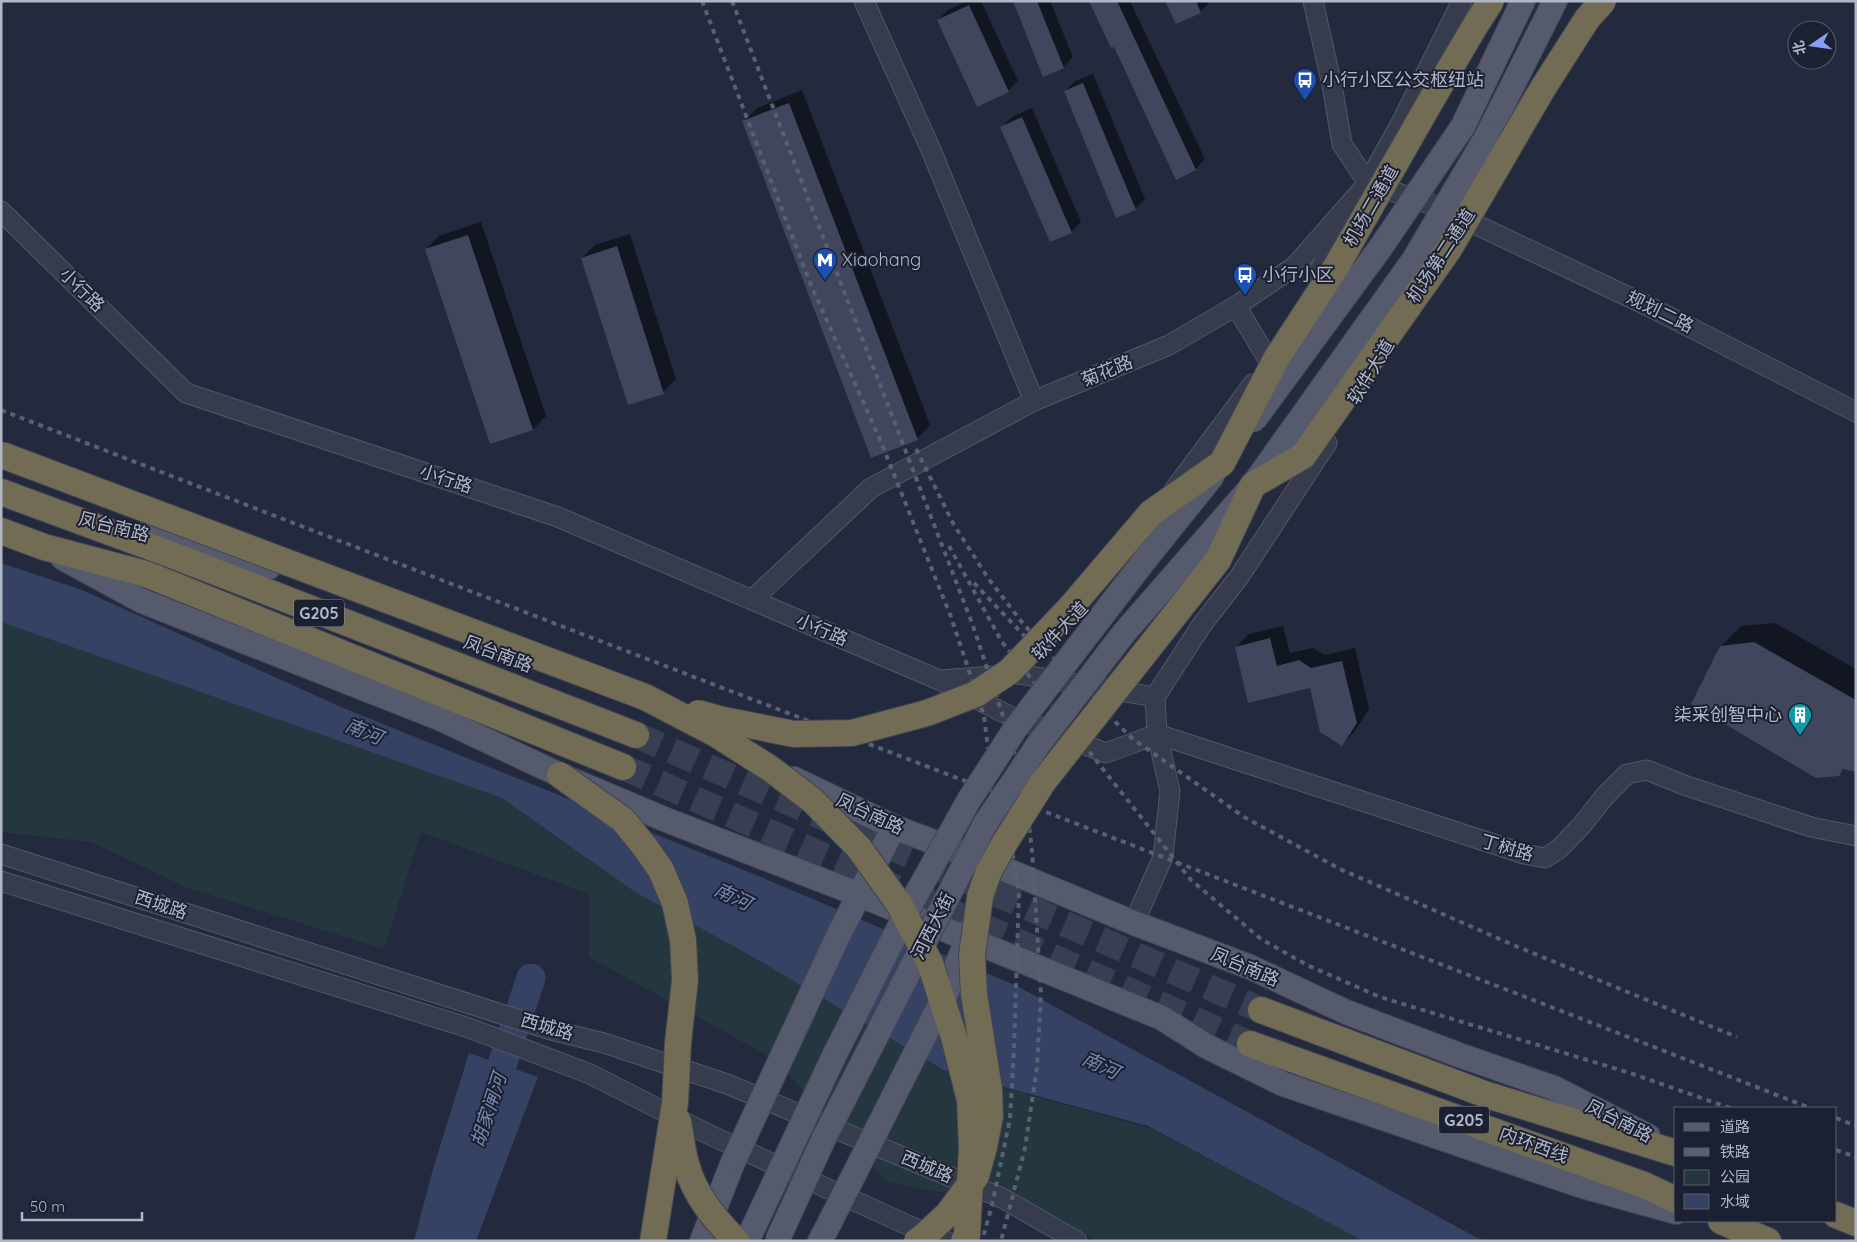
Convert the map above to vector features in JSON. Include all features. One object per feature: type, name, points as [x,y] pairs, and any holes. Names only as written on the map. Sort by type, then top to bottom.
[{"type":"highway","name":"机场二通道","points":[[1222,464],[1276,359],[1336,267],[1429,104],[1492,1]]},
{"type":"highway","name":"机场第二通道","points":[[1253,485],[1303,456],[1448,249],[1543,88],[1588,18],[1603,1]]},
{"type":"highway","points":[[1,455],[182,521],[645,697],[723,720],[794,734],[852,733],[927,713],[976,694],[1010,671],[1070,608],[1151,513],[1222,464]]},
{"type":"highway","points":[[917,1241],[923,1238],[948,1214],[976,1176],[990,1116],[989,1089],[974,994],[972,955],[980,897],[988,873],[1019,817],[1043,782],[1218,560],[1253,485]]},
{"type":"highway","name":"凤台南路","points":[[1,492],[172,555],[636,735]]},
{"type":"highway","name":"凤台南路","points":[[1,531],[44,547],[146,574],[623,767]]},
{"type":"highway","points":[[645,697],[716,734],[771,769],[813,802],[859,848],[899,904],[930,963],[954,1037],[970,1100],[972,1148],[967,1235],[964,1241]]},
{"type":"highway","points":[[560,775],[622,820],[645,846],[661,870],[675,903],[683,940],[685,980],[678,1043],[675,1103],[653,1241]]},
{"type":"highway","name":"内环西线","points":[[1262,1010],[1487,1095],[1674,1151]]},
{"type":"highway","name":"内环西线","points":[[1250,1044],[1644,1185],[1674,1199]]},
{"type":"highway","points":[[675,1103],[687,1168],[701,1199],[736,1241]]},
{"type":"highway","points":[[1837,1215],[1856,1223]]},
{"type":"highway","points":[[1732,1226],[1768,1241]]},
{"type":"main road","name":"软件大道","points":[[1070,657],[1222,464],[1381,247],[1463,126],[1523,1]]},
{"type":"main road","name":"软件大道","points":[[1124,633],[1253,485],[1413,261],[1487,136],[1556,1]]},
{"type":"main road","name":"凤台南路","points":[[52,511],[269,567],[632,704],[894,826],[1134,923],[1250,967],[1346,1012],[1459,1055],[1554,1088],[1674,1151]]},
{"type":"main road","points":[[44,547],[142,601],[440,718],[560,775],[1162,1018],[1206,1046],[1284,1084],[1582,1186],[1674,1211]]},
{"type":"main road","name":"河西大街","points":[[777,1241],[824,1138],[985,824],[1038,745],[1124,633]]},
{"type":"main road","name":"河西大街","points":[[747,1241],[833,1058],[918,891],[969,800],[1015,729],[1070,657]]},
{"type":"main road","points":[[702,1241],[733,1162],[839,934],[894,826]]},
{"type":"main road","points":[[825,1231],[948,988],[967,939],[999,867]]},
{"type":"main road","points":[[1711,1222],[1732,1226]]},
{"type":"street","points":[[864,1],[931,150],[1034,401]]},
{"type":"street","points":[[1313,1],[1332,85],[1342,144],[1368,183],[1430,204],[1462,218]]},
{"type":"street","name":"软件大道","points":[[1018,674],[1079,614],[1212,439],[1268,361],[1401,124],[1462,1]]},
{"type":"street","name":"软件大道","points":[[1155,697],[1200,626],[1239,577],[1365,384],[1462,218],[1551,57],[1586,1]]},
{"type":"street","name":"菊花路","points":[[752,600],[871,488],[1034,401],[1169,345],[1236,306],[1295,266],[1368,183]]},
{"type":"street","name":"小行路","points":[[1,211],[186,393],[558,517],[939,680],[1010,716],[1106,753],[1157,734]]},
{"type":"street","name":"规划二路","points":[[1462,218],[1648,306],[1856,412]]},
{"type":"street","points":[[1236,306],[1268,361]]},
{"type":"street","name":"小行路","points":[[939,680],[1018,674],[1155,697]]},
{"type":"street","points":[[1134,923],[1163,857],[1170,791],[1157,734],[1155,697]]},
{"type":"street","name":"丁树路","points":[[1157,734],[1524,854],[1545,858],[1582,825],[1605,796],[1627,774],[1647,770],[1684,785],[1811,827],[1856,836]]},
{"type":"street","name":"西城路","points":[[1,854],[551,1030],[604,1043],[727,1084],[1002,1198],[1077,1241]]},
{"type":"street","name":"西城路","points":[[1,881],[469,1028],[546,1057],[590,1074],[710,1135],[946,1241]]},
{"type":"green space","points":[[1,622],[502,798],[635,892],[753,957],[944,1071],[1152,1129],[1363,1241],[1097,1241],[1048,1212],[887,1182],[774,1059],[589,957],[589,894],[421,832],[384,949],[188,888],[91,842],[1,832]]},
{"type":"water","name":"南河","points":[[1,563],[82,590],[341,707],[756,875],[1017,986],[1483,1241],[1363,1241],[1148,1126],[945,1071],[753,957],[635,892],[502,798],[1,622]]},
{"type":"water","points":[[469,1053],[538,1077],[476,1241],[414,1241],[433,1169]]},
{"type":"building","points":[[1013,1],[1037,1],[1064,68],[1043,77]]},
{"type":"building","points":[[1089,1],[1117,1],[1196,170],[1176,180],[1114,47],[1111,48]]},
{"type":"building","points":[[1165,1],[1196,1],[1201,13],[1176,24]]},
{"type":"building","points":[[969,5],[1009,92],[977,107],[937,20]]},
{"type":"building","points":[[1083,83],[1136,210],[1116,218],[1064,91]]},
{"type":"building","points":[[789,103],[918,440],[871,458],[742,121]]},
{"type":"building","points":[[1022,117],[1072,233],[1050,242],[1000,127]]},
{"type":"building","points":[[468,235],[533,430],[490,444],[425,249]]},
{"type":"building","points":[[617,246],[664,394],[628,405],[581,258]]},
{"type":"building","points":[[1270,638],[1277,666],[1299,660],[1311,668],[1342,661],[1357,723],[1342,746],[1320,732],[1310,688],[1248,703],[1235,647]]},
{"type":"building","name":"柒采创智中心","points":[[1754,642],[1856,700],[1856,772],[1843,769],[1839,776],[1816,778],[1691,704],[1720,646]]},
{"type":"waterway","name":"胡家闸河","points":[[490,1101],[531,978]]},
{"type":"tunnel","points":[[636,735],[1261,1010]]},
{"type":"tunnel","points":[[623,767],[1250,1044]]},
{"type":"railway","points":[[702,1],[811,285],[881,442],[951,617],[984,716],[991,772],[1009,833],[1019,892],[1010,1119],[992,1205],[982,1241]]},
{"type":"railway","points":[[732,1],[972,623],[1010,737],[1025,793],[1032,850],[1041,994],[1037,1067],[1025,1148],[1001,1241]]},
{"type":"railway","points":[[1,410],[1807,1107]]},
{"type":"railway","points":[[916,449],[954,525],[988,578],[1021,621],[1077,685],[1133,739],[1244,817],[1340,869],[1518,947],[1737,1037]]},
{"type":"railway","points":[[949,546],[1002,642],[1191,880],[1261,939],[1307,965],[1380,997],[1630,1073],[1727,1107]]},
{"type":"railway","points":[[974,583],[1031,643]]},
{"type":"railway","points":[[1837,1118],[1856,1126]]},
{"type":"railway","points":[[1837,1150],[1856,1157]]},
{"type":"place","name":"小行小区公交枢纽站","points":[[1305,101]]},
{"type":"place","name":"Xiaohang","points":[[825,281]]},
{"type":"place","name":"小行小区","points":[[1245,296]]},
{"type":"place","name":"柒采创智中心","points":[[1800,736]]}]
